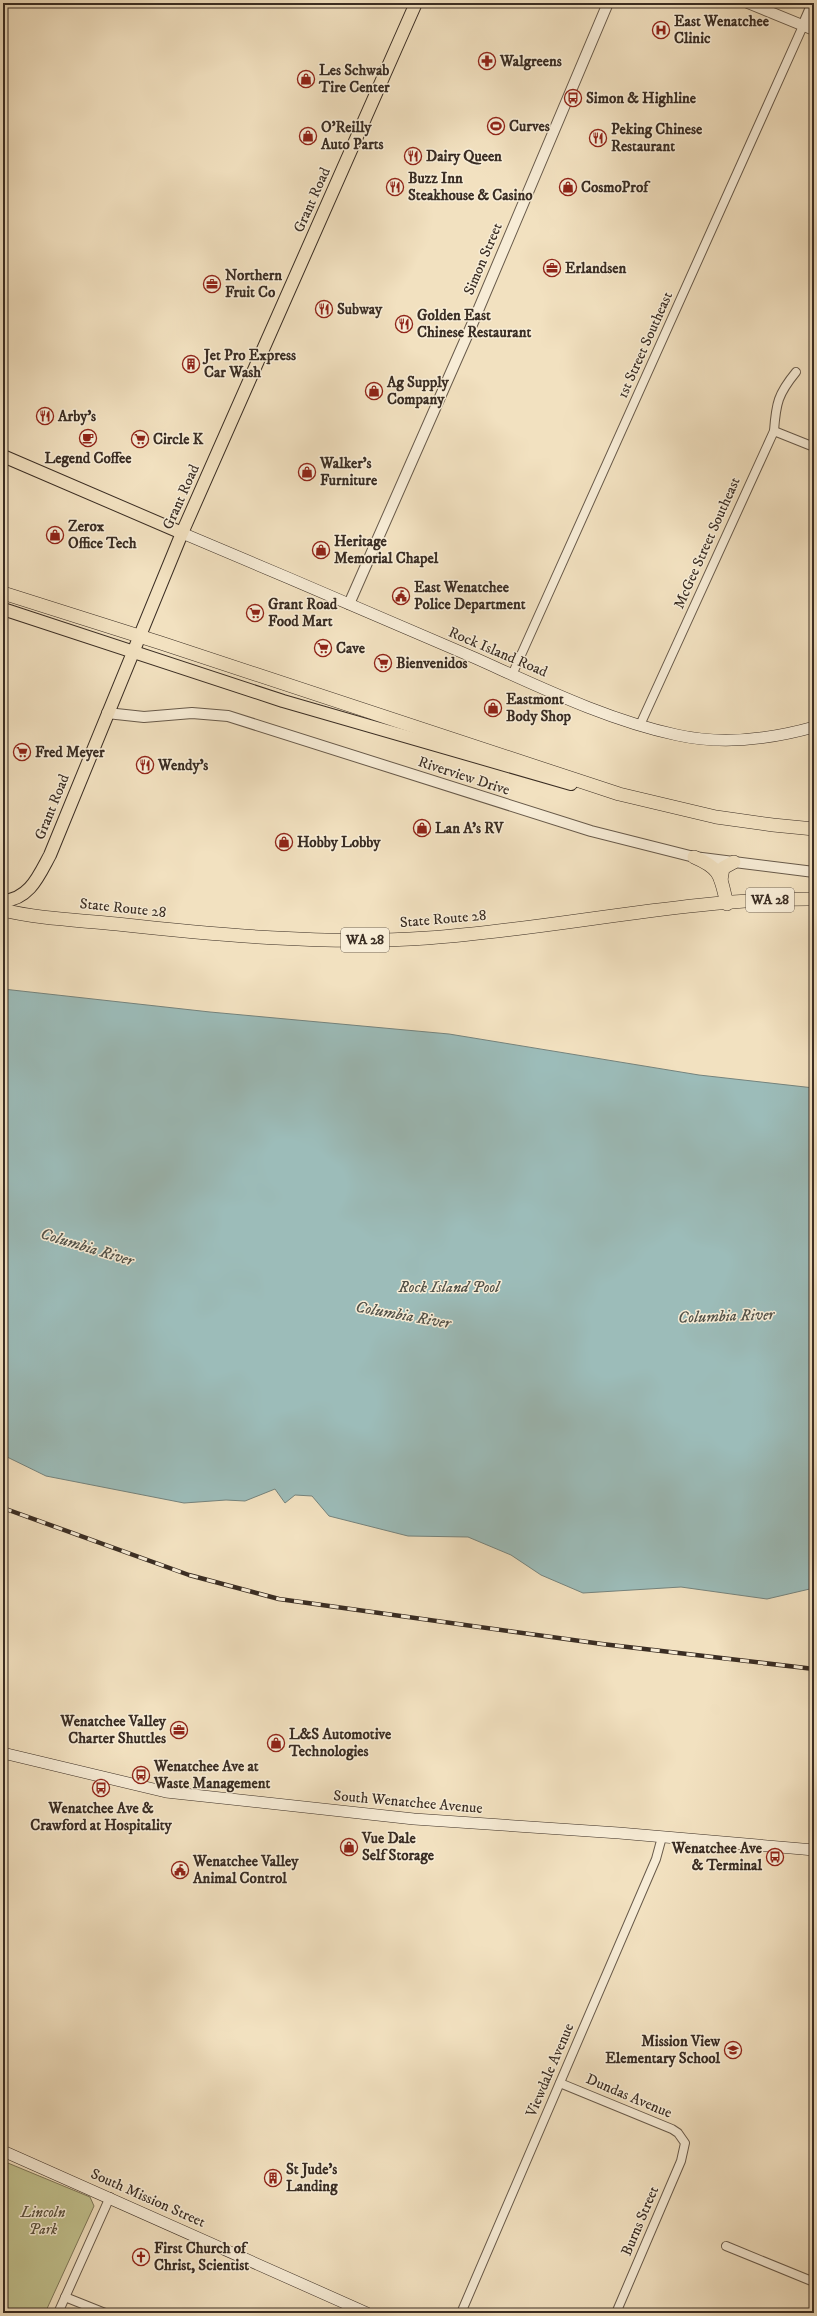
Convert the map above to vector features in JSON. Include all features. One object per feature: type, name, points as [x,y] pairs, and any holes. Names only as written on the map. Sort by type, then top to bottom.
[{"type":"highway","points":[[3,593],[575,778],[592,786],[646,802],[716,817],[814,829]]},
{"type":"highway","points":[[694,857],[713,866],[721,880],[728,904]]},
{"type":"highway","points":[[721,880],[723,868],[734,862]]},
{"type":"highway","name":"State Route 28","points":[[3,910],[145,927],[323,941],[427,938],[662,908],[777,899],[814,899]]},
{"type":"main road","name":"Grant Road","points":[[3,901],[11,900],[22,895],[36,882],[64,821],[182,533],[416,3]]},
{"type":"main road","points":[[3,456],[182,533]]},
{"type":"main road","name":"Rock Island Road","points":[[182,533],[512,675],[640,725],[678,735],[721,740],[782,736],[814,727]]},
{"type":"main road","points":[[3,609],[283,701],[572,785],[592,786]]},
{"type":"main road","name":"South Wenatchee Avenue","points":[[3,1753],[166,1792],[414,1819],[662,1837],[814,1850]]},
{"type":"main road","name":"South Mission Street","points":[[3,2151],[110,2197],[367,2313]]},
{"type":"street","points":[[748,3],[814,30]]},
{"type":"street","points":[[803,26],[814,3]]},
{"type":"street","name":"Simon Street","points":[[349,604],[474,320],[539,163],[608,6]]},
{"type":"street","name":"1st Street Southeast","points":[[512,675],[803,26]]},
{"type":"street","name":"McGee Street Southeast","points":[[640,725],[774,431],[776,409],[782,390],[796,372]]},
{"type":"street","points":[[774,431],[814,447]]},
{"type":"street","name":"Riverview Drive","points":[[107,713],[144,717],[192,713],[228,716],[591,831],[694,857],[814,872]]},
{"type":"street","name":"Viewdale Avenue","points":[[461,2313],[656,1859],[662,1837]]},
{"type":"street","name":"Dundas Avenue","points":[[560,2083],[672,2129],[684,2139]]},
{"type":"street","name":"Burns Street","points":[[616,2313],[681,2161],[684,2149],[684,2139]]},
{"type":"street","points":[[58,2313],[110,2197]]},
{"type":"street","points":[[726,2246],[814,2282]]},
{"type":"street","points":[[65,2297],[105,2313]]},
{"type":"green space","name":"Lincoln Park","points":[[3,2161],[90,2197],[94,2206],[45,2313],[3,2313]]},
{"type":"water","name":"Rock Island Pool","points":[[3,989],[210,1012],[449,1034],[699,1075],[814,1088],[814,1588],[767,1599],[681,1587],[583,1593],[541,1575],[511,1555],[468,1537],[408,1536],[329,1516],[312,1496],[295,1495],[285,1503],[275,1489],[245,1501],[226,1500],[184,1503],[46,1476],[3,1455]]},
{"type":"railway","points":[[3,1508],[189,1575],[279,1599],[602,1644],[814,1669]]},
{"type":"place","name":"East Wenatchee Clinic","points":[[661,30]]},
{"type":"place","name":"Walgreens","points":[[487,61]]},
{"type":"place","name":"Les Schwab Tire Center","points":[[306,79]]},
{"type":"place","name":"Simon & Highline","points":[[573,98]]},
{"type":"place","name":"Curves","points":[[496,126]]},
{"type":"place","name":"O'Reilly Auto Parts","points":[[308,136]]},
{"type":"place","name":"Peking Chinese Restaurant","points":[[598,138]]},
{"type":"place","name":"Dairy Queen","points":[[413,156]]},
{"type":"place","name":"Buzz Inn Steakhouse & Casino","points":[[395,187]]},
{"type":"place","name":"CosmoProf","points":[[568,187]]},
{"type":"place","name":"Erlandsen","points":[[552,268]]},
{"type":"place","name":"Northern Fruit Co","points":[[212,284]]},
{"type":"place","name":"Subway","points":[[324,309]]},
{"type":"place","name":"Golden East Chinese Restaurant","points":[[404,324]]},
{"type":"place","name":"Jet Pro Express Car Wash","points":[[191,364]]},
{"type":"place","name":"Ag Supply Company","points":[[374,391]]},
{"type":"place","name":"Arby's","points":[[45,416]]},
{"type":"place","name":"Legend Coffee","points":[[88,438]]},
{"type":"place","name":"Circle K","points":[[140,439]]},
{"type":"place","name":"Walker's Furniture","points":[[307,472]]},
{"type":"place","name":"Zerox Office Tech","points":[[55,535]]},
{"type":"place","name":"Heritage Memorial Chapel","points":[[321,550]]},
{"type":"place","name":"East Wenatchee Police Department","points":[[401,596]]},
{"type":"place","name":"Grant Road Food Mart","points":[[255,613]]},
{"type":"place","name":"Cave","points":[[323,648]]},
{"type":"place","name":"Bienvenidos","points":[[383,663]]},
{"type":"place","name":"Eastmont Body Shop","points":[[493,708]]},
{"type":"place","name":"Fred Meyer","points":[[22,752]]},
{"type":"place","name":"Wendy's","points":[[145,765]]},
{"type":"place","name":"Lan A's RV","points":[[422,828]]},
{"type":"place","name":"Hobby Lobby","points":[[284,842]]},
{"type":"place","name":"Wenatchee Valley Charter Shuttles","points":[[179,1730]]},
{"type":"place","name":"L&S Automotive Technologies","points":[[276,1743]]},
{"type":"place","name":"Wenatchee Ave at Waste Management","points":[[141,1775]]},
{"type":"place","name":"Wenatchee Ave & Crawford at Hospitality","points":[[101,1788]]},
{"type":"place","name":"Vue Dale Self Storage","points":[[349,1847]]},
{"type":"place","name":"Wenatchee Ave & Terminal","points":[[775,1857]]},
{"type":"place","name":"Wenatchee Valley Animal Control","points":[[180,1870]]},
{"type":"place","name":"Mission View Elementary School","points":[[733,2050]]},
{"type":"place","name":"St Jude's Landing","points":[[273,2178]]},
{"type":"place","name":"First Church of Christ, Scientist","points":[[141,2257]]},
{"type":"water label","name":"Columbia River","points":[[87,1247]]},
{"type":"water label","name":"Columbia River","points":[[403,1315]]},
{"type":"water label","name":"Columbia River","points":[[726,1316]]}]
